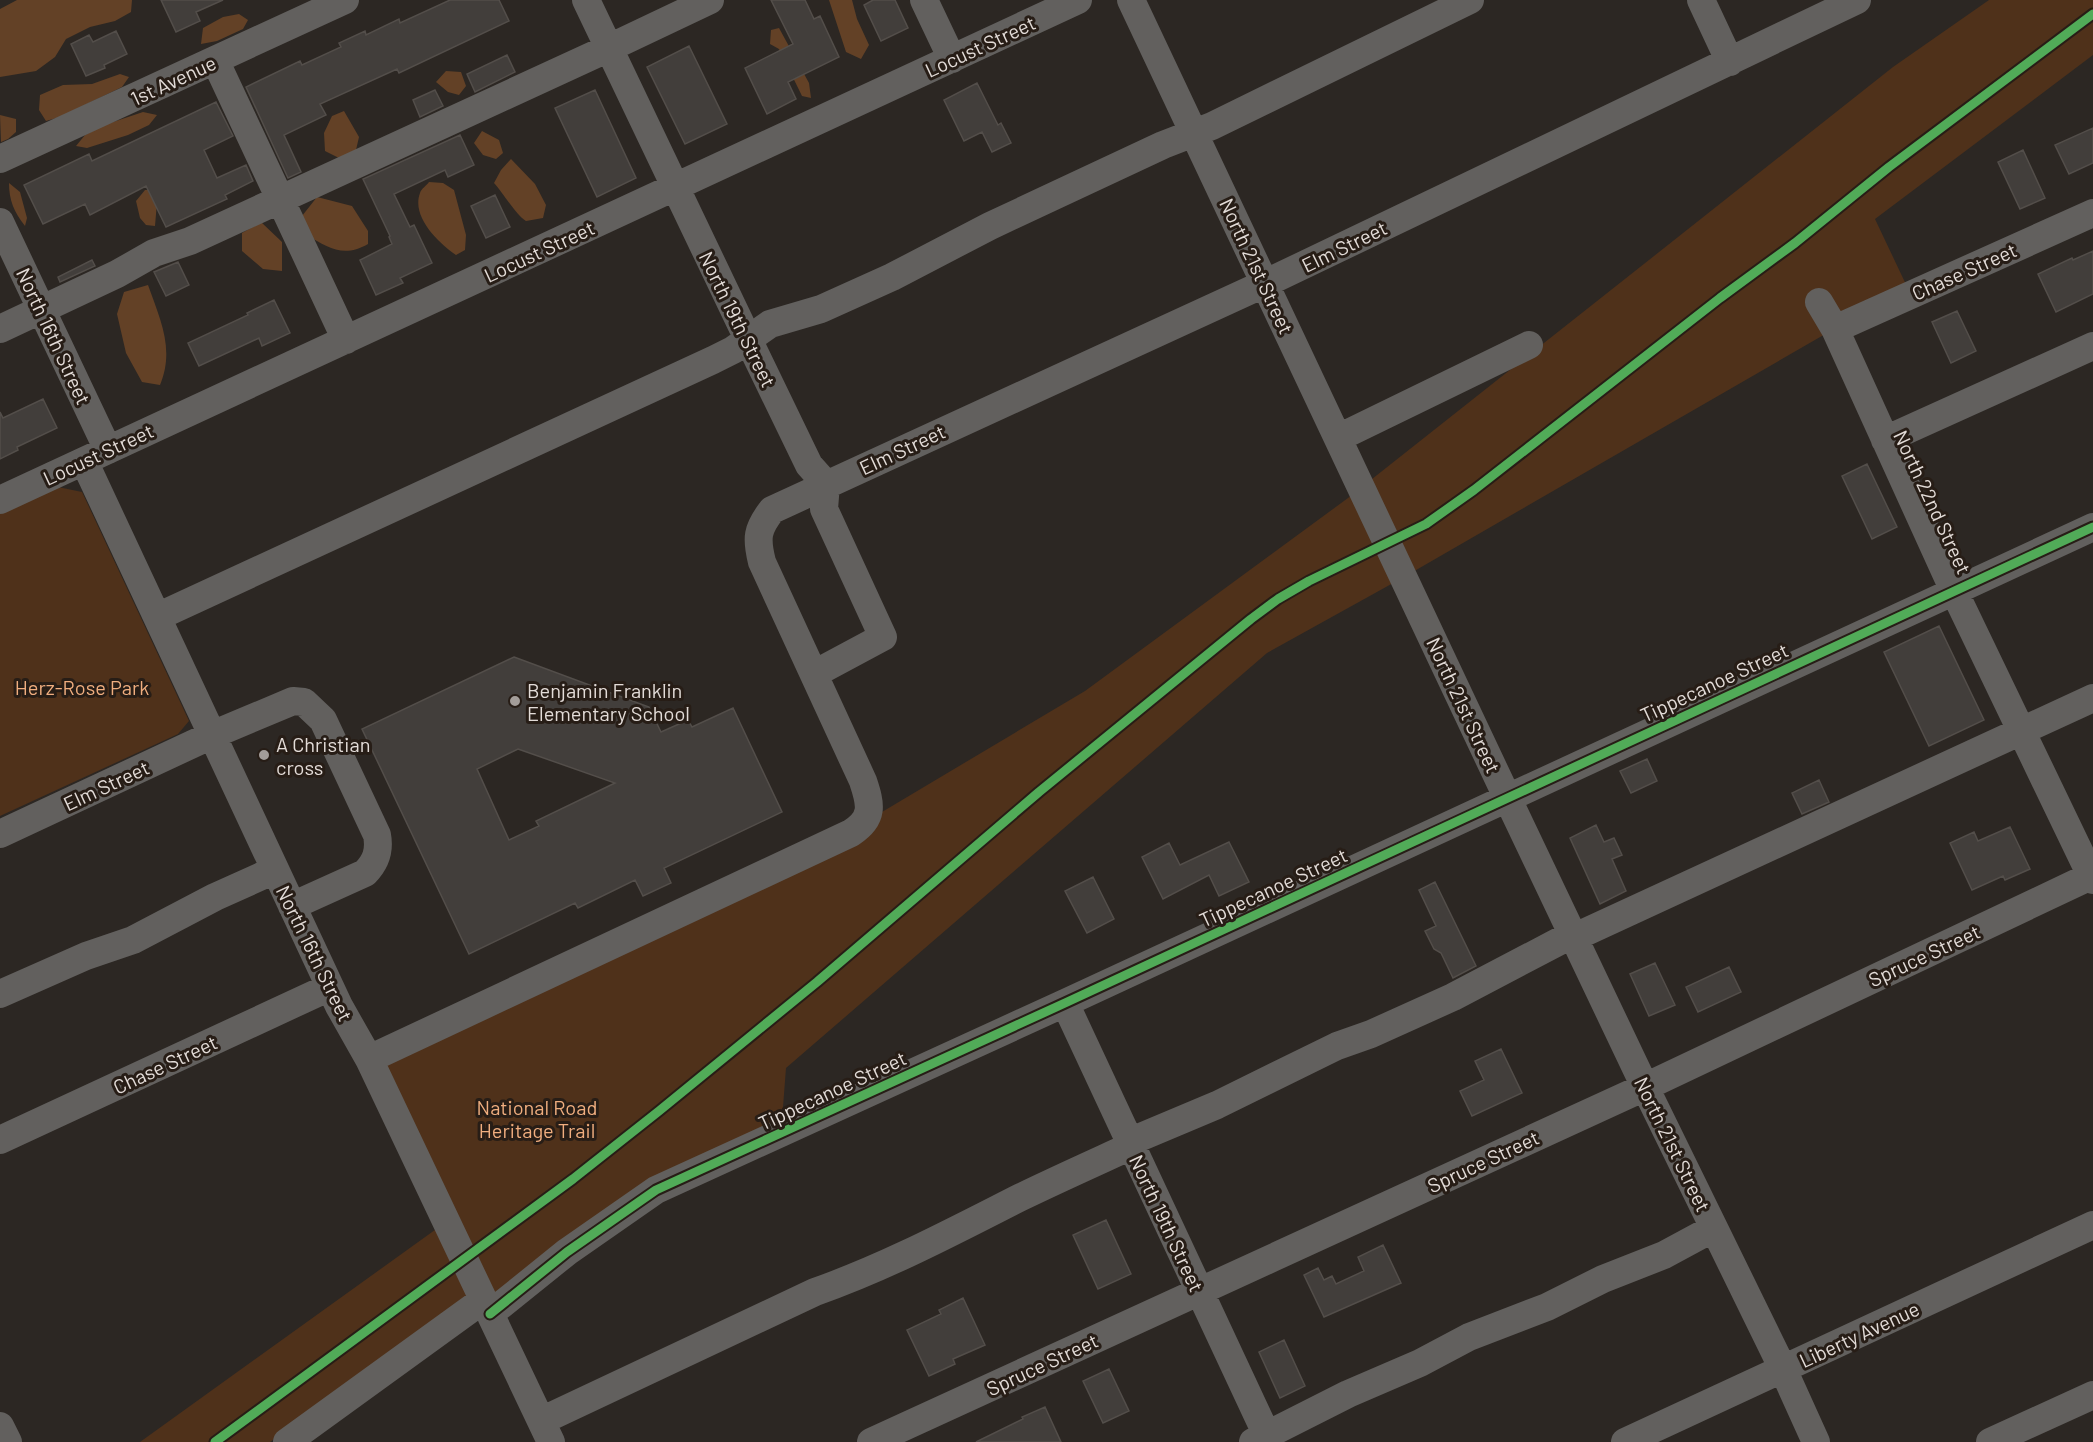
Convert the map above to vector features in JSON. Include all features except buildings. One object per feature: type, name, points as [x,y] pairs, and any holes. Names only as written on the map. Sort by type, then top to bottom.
[{"type":"street","name":"1st Avenue","points":[[0,159],[345,0]]},
{"type":"street","name":"North 19th Street","points":[[586,0],[809,465],[826,484]]},
{"type":"street","points":[[0,329],[117,274],[154,253],[190,241],[710,0]]},
{"type":"street","points":[[924,0],[952,58]]},
{"type":"street","name":"Locust Street","points":[[0,500],[1078,0]]},
{"type":"street","name":"North 21st Street","points":[[1131,0],[1507,797],[1816,1442]]},
{"type":"street","points":[[157,617],[713,360],[733,350],[770,324],[831,305],[892,277],[1001,221],[1176,139],[1212,126],[1470,0]]},
{"type":"street","points":[[1701,0],[1730,62]]},
{"type":"street","name":"Elm Street","points":[[369,1059],[851,833],[863,825],[869,814],[869,799],[863,781],[762,562],[758,545],[760,526],[772,510],[1266,284],[1857,0]]},
{"type":"street","points":[[215,60],[346,340]]},
{"type":"street","name":"Chase Street","points":[[1834,329],[2093,213]]},
{"type":"street","name":"North 16th Street","points":[[0,222],[42,310],[157,617],[330,987],[369,1059],[546,1431]]},
{"type":"street","name":"North 22nd Street","points":[[1819,302],[1886,440],[1954,591],[2092,877]]},
{"type":"street","points":[[1338,438],[1528,345]]},
{"type":"street","points":[[1886,440],[2093,346]]},
{"type":"street","points":[[814,674],[883,638],[824,509],[826,484]]},
{"type":"street","name":"Tippecanoe Street","points":[[287,1442],[656,1190],[2093,527]]},
{"type":"street","points":[[546,1431],[815,1292],[870,1272],[1130,1144],[1217,1105],[1337,1046],[1371,1034],[1453,997],[1574,936],[2093,699]]},
{"type":"street","name":"Elm Street","points":[[0,834],[212,735],[293,701],[304,702],[323,720],[377,835],[379,845],[374,864],[365,873],[292,906]]},
{"type":"street","points":[[0,994],[86,956],[133,940],[215,897],[275,870]]},
{"type":"street","name":"Spruce Street","points":[[871,1442],[1645,1087],[2092,877]]},
{"type":"street","name":"Chase Street","points":[[0,1140],[330,987]]},
{"type":"street","name":"North 19th Street","points":[[1065,1003],[1198,1292],[1263,1440]]},
{"type":"street","name":"Liberty Avenue","points":[[1632,1440],[2093,1225]]},
{"type":"street","points":[[1263,1440],[1348,1394],[1420,1363],[1469,1337],[1547,1307],[1603,1279],[1664,1255],[1714,1228]]},
{"type":"street","points":[[1990,1442],[2093,1395]]},
{"type":"street","points":[[0,1425],[8,1442]]},
{"type":"green space","name":"National Road Heritage Trail","points":[[1989,0],[2093,0],[2093,55],[1875,219],[1911,295],[1834,329],[1404,577],[1267,653],[786,1068],[781,1133],[656,1190],[490,1314],[477,1289],[270,1442],[140,1442],[446,1222],[369,1059],[835,840],[1085,691],[1348,498],[1893,67]]},
{"type":"green space","name":"Herz-Rose Park","points":[[58,487],[82,492],[189,721],[178,734],[0,816],[0,514]]},
{"type":"shaded area","points":[[17,0],[132,0],[131,12],[115,21],[90,27],[66,39],[55,57],[36,71],[0,77],[0,9]]},
{"type":"shaded area","points":[[829,0],[852,0],[857,19],[869,45],[861,59],[846,52]]},
{"type":"shaded area","points":[[239,14],[248,20],[243,29],[217,41],[201,44],[203,28],[223,17]]},
{"type":"shaded area","points":[[779,28],[809,83],[811,98],[802,96],[779,49],[770,44],[771,30]]},
{"type":"shaded area","points":[[446,71],[461,72],[466,86],[459,95],[448,92],[436,82]]},
{"type":"shaded area","points":[[120,74],[129,77],[122,87],[60,117],[46,121],[39,110],[40,95],[63,85],[92,84]]},
{"type":"shaded area","points":[[344,111],[359,137],[356,150],[339,158],[325,151],[324,133],[332,116]]},
{"type":"shaded area","points":[[143,112],[157,115],[149,125],[128,135],[87,148],[76,146],[85,135],[104,125]]},
{"type":"shaded area","points":[[0,115],[16,119],[16,132],[1,142]]},
{"type":"shaded area","points":[[482,131],[499,140],[503,153],[496,159],[483,155],[474,143]]},
{"type":"shaded area","points":[[511,159],[535,184],[546,205],[543,218],[526,221],[494,183],[501,170]]},
{"type":"shaded area","points":[[429,182],[443,183],[454,190],[466,235],[465,250],[456,255],[428,228],[419,211],[420,193]]},
{"type":"shaded area","points":[[9,183],[20,192],[27,218],[25,226],[13,206]]},
{"type":"shaded area","points":[[145,190],[158,190],[155,226],[146,225],[140,218],[136,201]]},
{"type":"shaded area","points":[[317,197],[352,206],[368,231],[368,244],[351,250],[336,250],[307,235],[302,216]]},
{"type":"shaded area","points":[[261,222],[282,242],[282,271],[263,269],[242,251],[242,233]]},
{"type":"shaded area","points":[[148,285],[161,322],[166,347],[164,372],[160,385],[142,382],[126,353],[117,314],[124,292]]},
{"type":"cycle path","points":[[215,1442],[573,1179],[659,1111],[817,982],[1039,792],[1251,619],[1278,599],[1309,581],[1426,524],[1474,490],[1720,298],[1795,243],[1889,167],[2093,14]]},
{"type":"cycle path","points":[[490,1314],[567,1252],[656,1190],[2093,527]]},
{"type":"place","name":"Benjamin Franklin Elementary School","points":[[515,701]]},
{"type":"place","name":"A Christian cross","points":[[264,755]]}]
